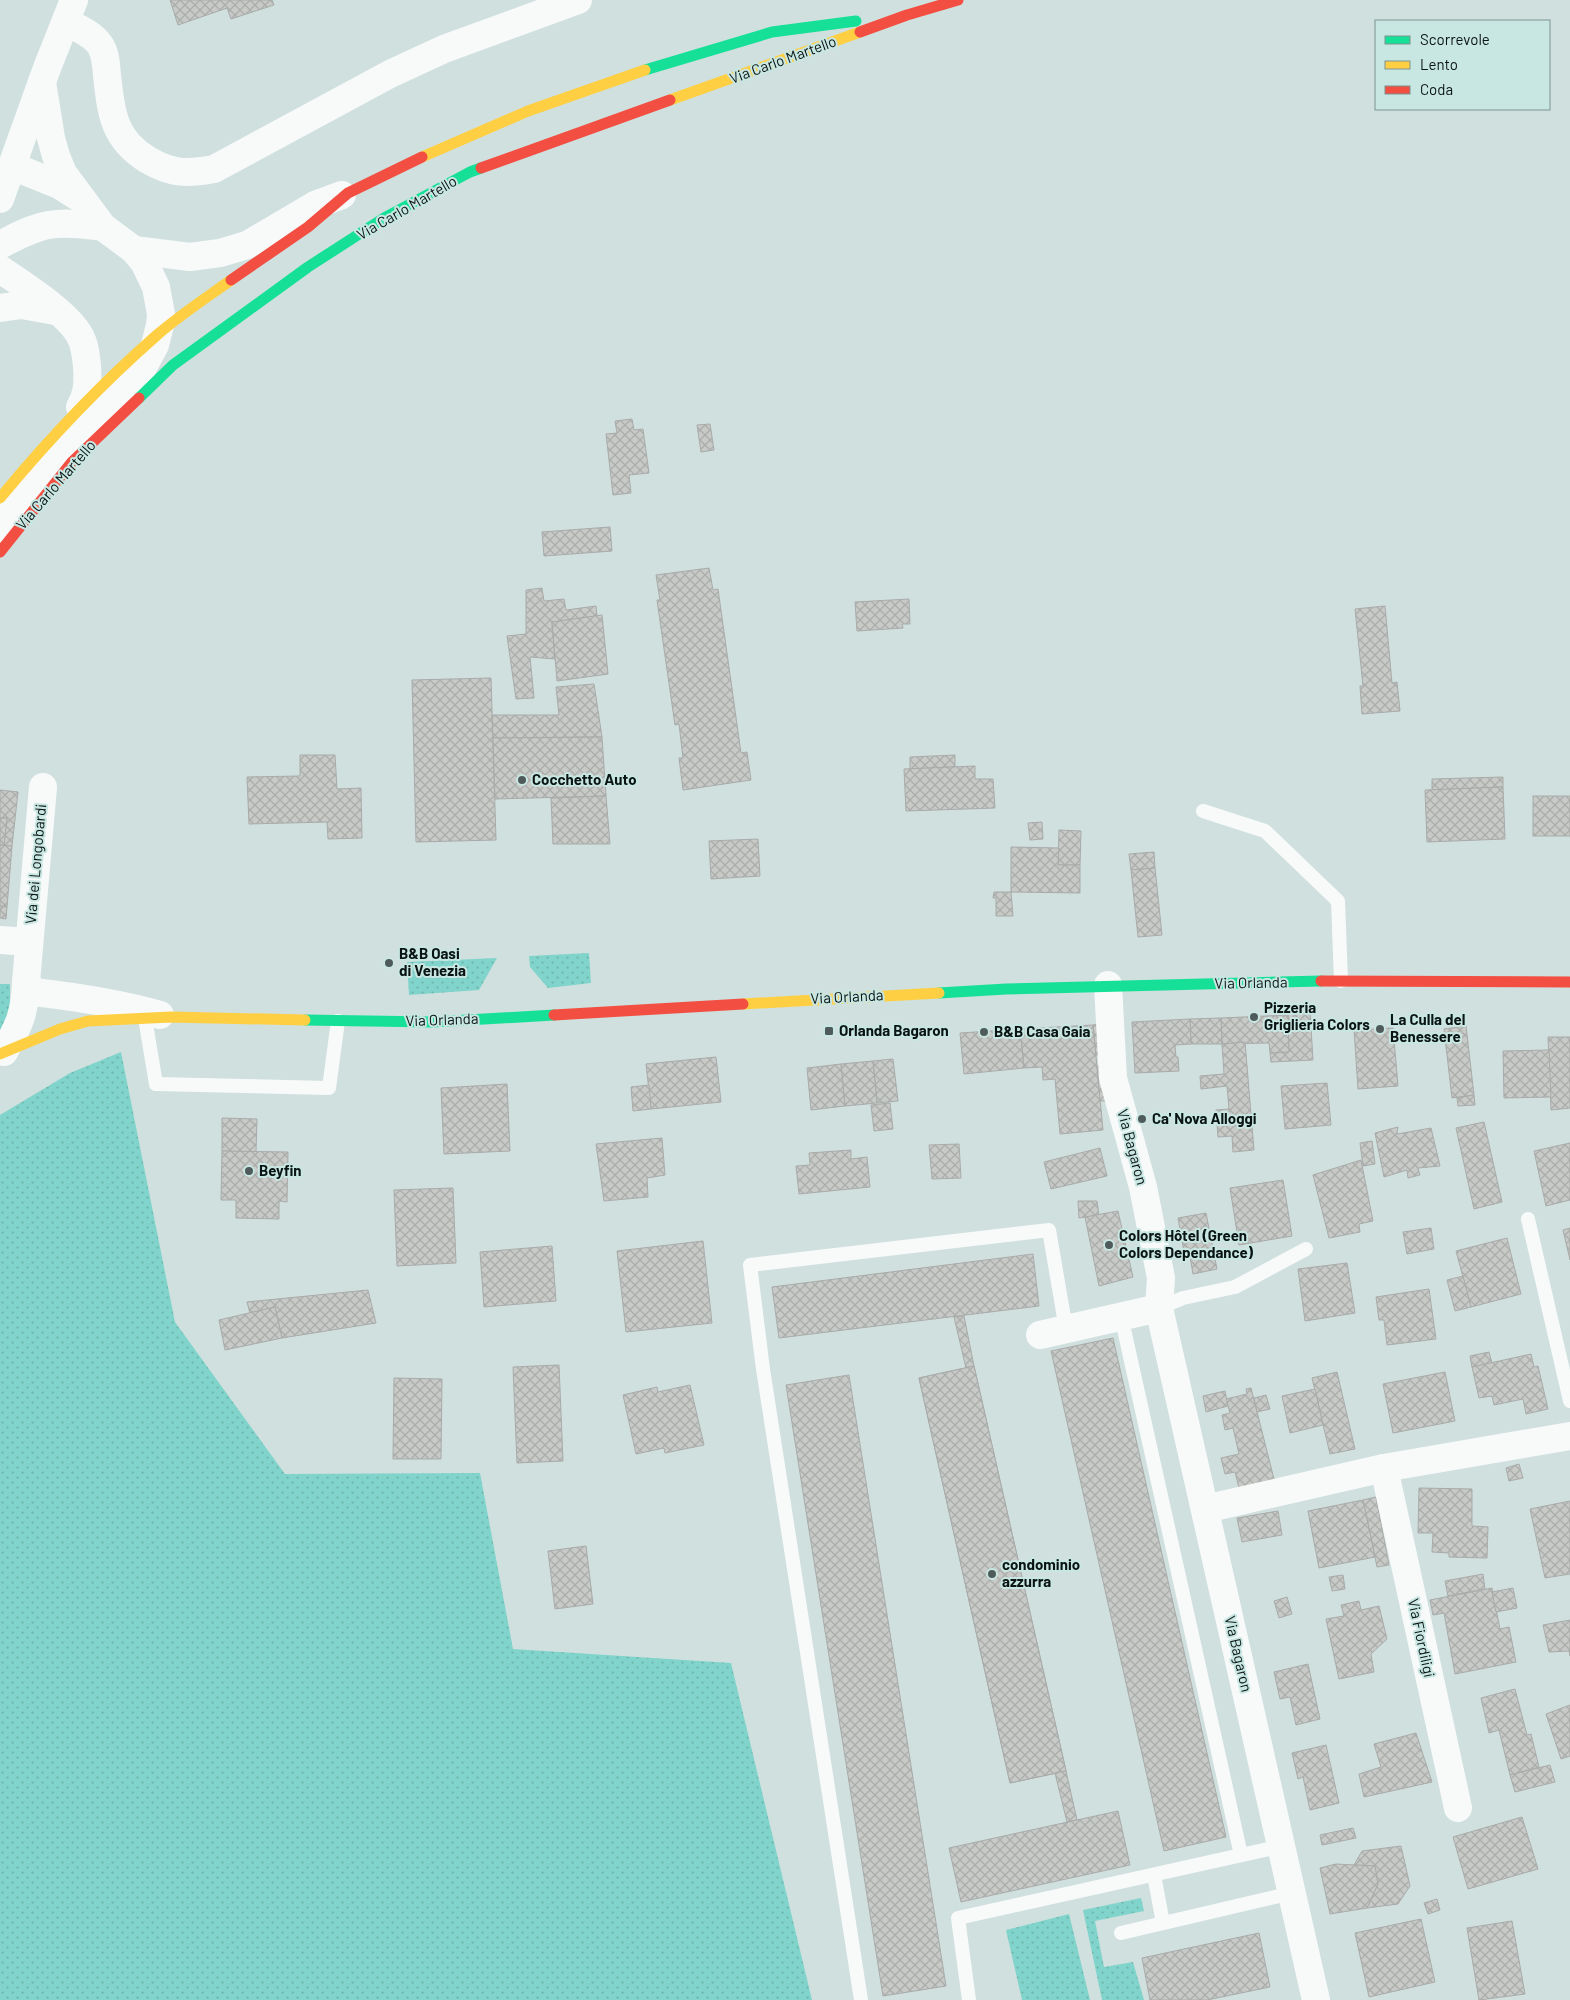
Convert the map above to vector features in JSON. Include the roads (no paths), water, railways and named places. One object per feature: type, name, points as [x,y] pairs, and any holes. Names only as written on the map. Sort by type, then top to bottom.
[{"type":"main road","name":"Via Carlo Martello","points":[[0,552],[72,462],[173,366],[308,267],[384,218],[470,172],[908,15],[958,0]]},
{"type":"main road","name":"Via Carlo Martello","points":[[0,498],[80,407],[158,334],[233,278],[308,227],[348,193],[425,155],[528,111],[647,69],[772,32],[908,15]]},
{"type":"main road","name":"Via Orlanda","points":[[2,1053],[34,1038],[66,1027],[88,1021],[124,1018],[432,1022],[858,996],[1108,985],[1341,981],[1570,982]]},
{"type":"main road","name":"Via Orlanda","points":[[92,1033],[124,1018]]},
{"type":"street","points":[[70,11],[95,38],[103,50],[112,112],[120,135],[129,146],[146,158],[163,168],[184,173],[214,168],[390,74],[444,49],[578,0]]},
{"type":"street","name":"Via Carlo Martello","points":[[0,199],[6,164],[42,82],[70,11]]},
{"type":"street","name":"Via Carlo Martello","points":[[0,528],[40,474],[142,369],[151,354],[158,334],[161,314],[156,287],[148,268],[134,250],[103,227],[63,173],[56,156],[45,106],[42,82]]},
{"type":"street","points":[[6,164],[59,185],[85,202]]},
{"type":"street","name":"Via Carlo Martello","points":[[134,250],[190,257],[220,253],[247,245],[315,205],[348,193]]},
{"type":"street","name":"Via Carlo Martello","points":[[0,245],[37,227],[56,223],[66,222],[103,227]]},
{"type":"street","name":"Via Carlo Martello","points":[[0,269],[56,311],[74,328],[84,345],[88,376],[87,390],[80,407]]},
{"type":"street","points":[[0,308],[22,305],[56,311]]},
{"type":"street","name":"Via dei Longobardi","points":[[2,1053],[19,1026],[26,1003],[26,982],[43,787]]},
{"type":"street","name":"Via dei Longobardi","points":[[0,940],[30,942]]},
{"type":"street","points":[[26,982],[34,992],[76,996],[117,1004],[156,1017]]},
{"type":"street","name":"Via Bagaron","points":[[1108,985],[1113,1078],[1145,1196],[1161,1278],[1159,1308],[1316,2000]]},
{"type":"street","points":[[1040,1335],[1159,1308]]},
{"type":"street","points":[[1205,1509],[1384,1468],[1570,1436]]},
{"type":"street","name":"Via Fiordiligi","points":[[1384,1468],[1458,1808]]},
{"type":"lane","points":[[1203,811],[1265,831],[1338,901],[1341,981]]},
{"type":"lane","points":[[156,1017],[156,1084],[329,1088],[338,1021]]},
{"type":"lane","points":[[1528,1219],[1570,1401]]},
{"type":"lane","points":[[861,2000],[763,1369],[750,1265],[1049,1230],[1066,1329]]},
{"type":"lane","points":[[1159,1308],[1183,1298],[1235,1286],[1306,1249]]},
{"type":"lane","points":[[1121,1316],[1241,1855]]},
{"type":"lane","points":[[969,2000],[958,1918],[1282,1846]]},
{"type":"lane","points":[[1154,1875],[1163,1923]]},
{"type":"lane","points":[[1121,1933],[1292,1893]]},
{"type":"place","name":"Cocchetto Auto","points":[[522,780]]},
{"type":"place","name":"B&B Oasi di Venezia","points":[[389,963]]},
{"type":"place","name":"Pizzeria Griglieria Colors","points":[[1254,1017]]},
{"type":"place","name":"La Culla del Benessere","points":[[1380,1029]]},
{"type":"place","name":"Orlanda Bagaron","points":[[829,1031]]},
{"type":"place","name":"B&B Casa Gaia","points":[[984,1032]]},
{"type":"place","name":"Ca' Nova Alloggi","points":[[1142,1119]]},
{"type":"place","name":"Beyfin","points":[[249,1171]]},
{"type":"place","name":"Colors Hôtel (Green Colors Dependance)","points":[[1109,1245]]},
{"type":"place","name":"condominio azzurra","points":[[992,1574]]}]
